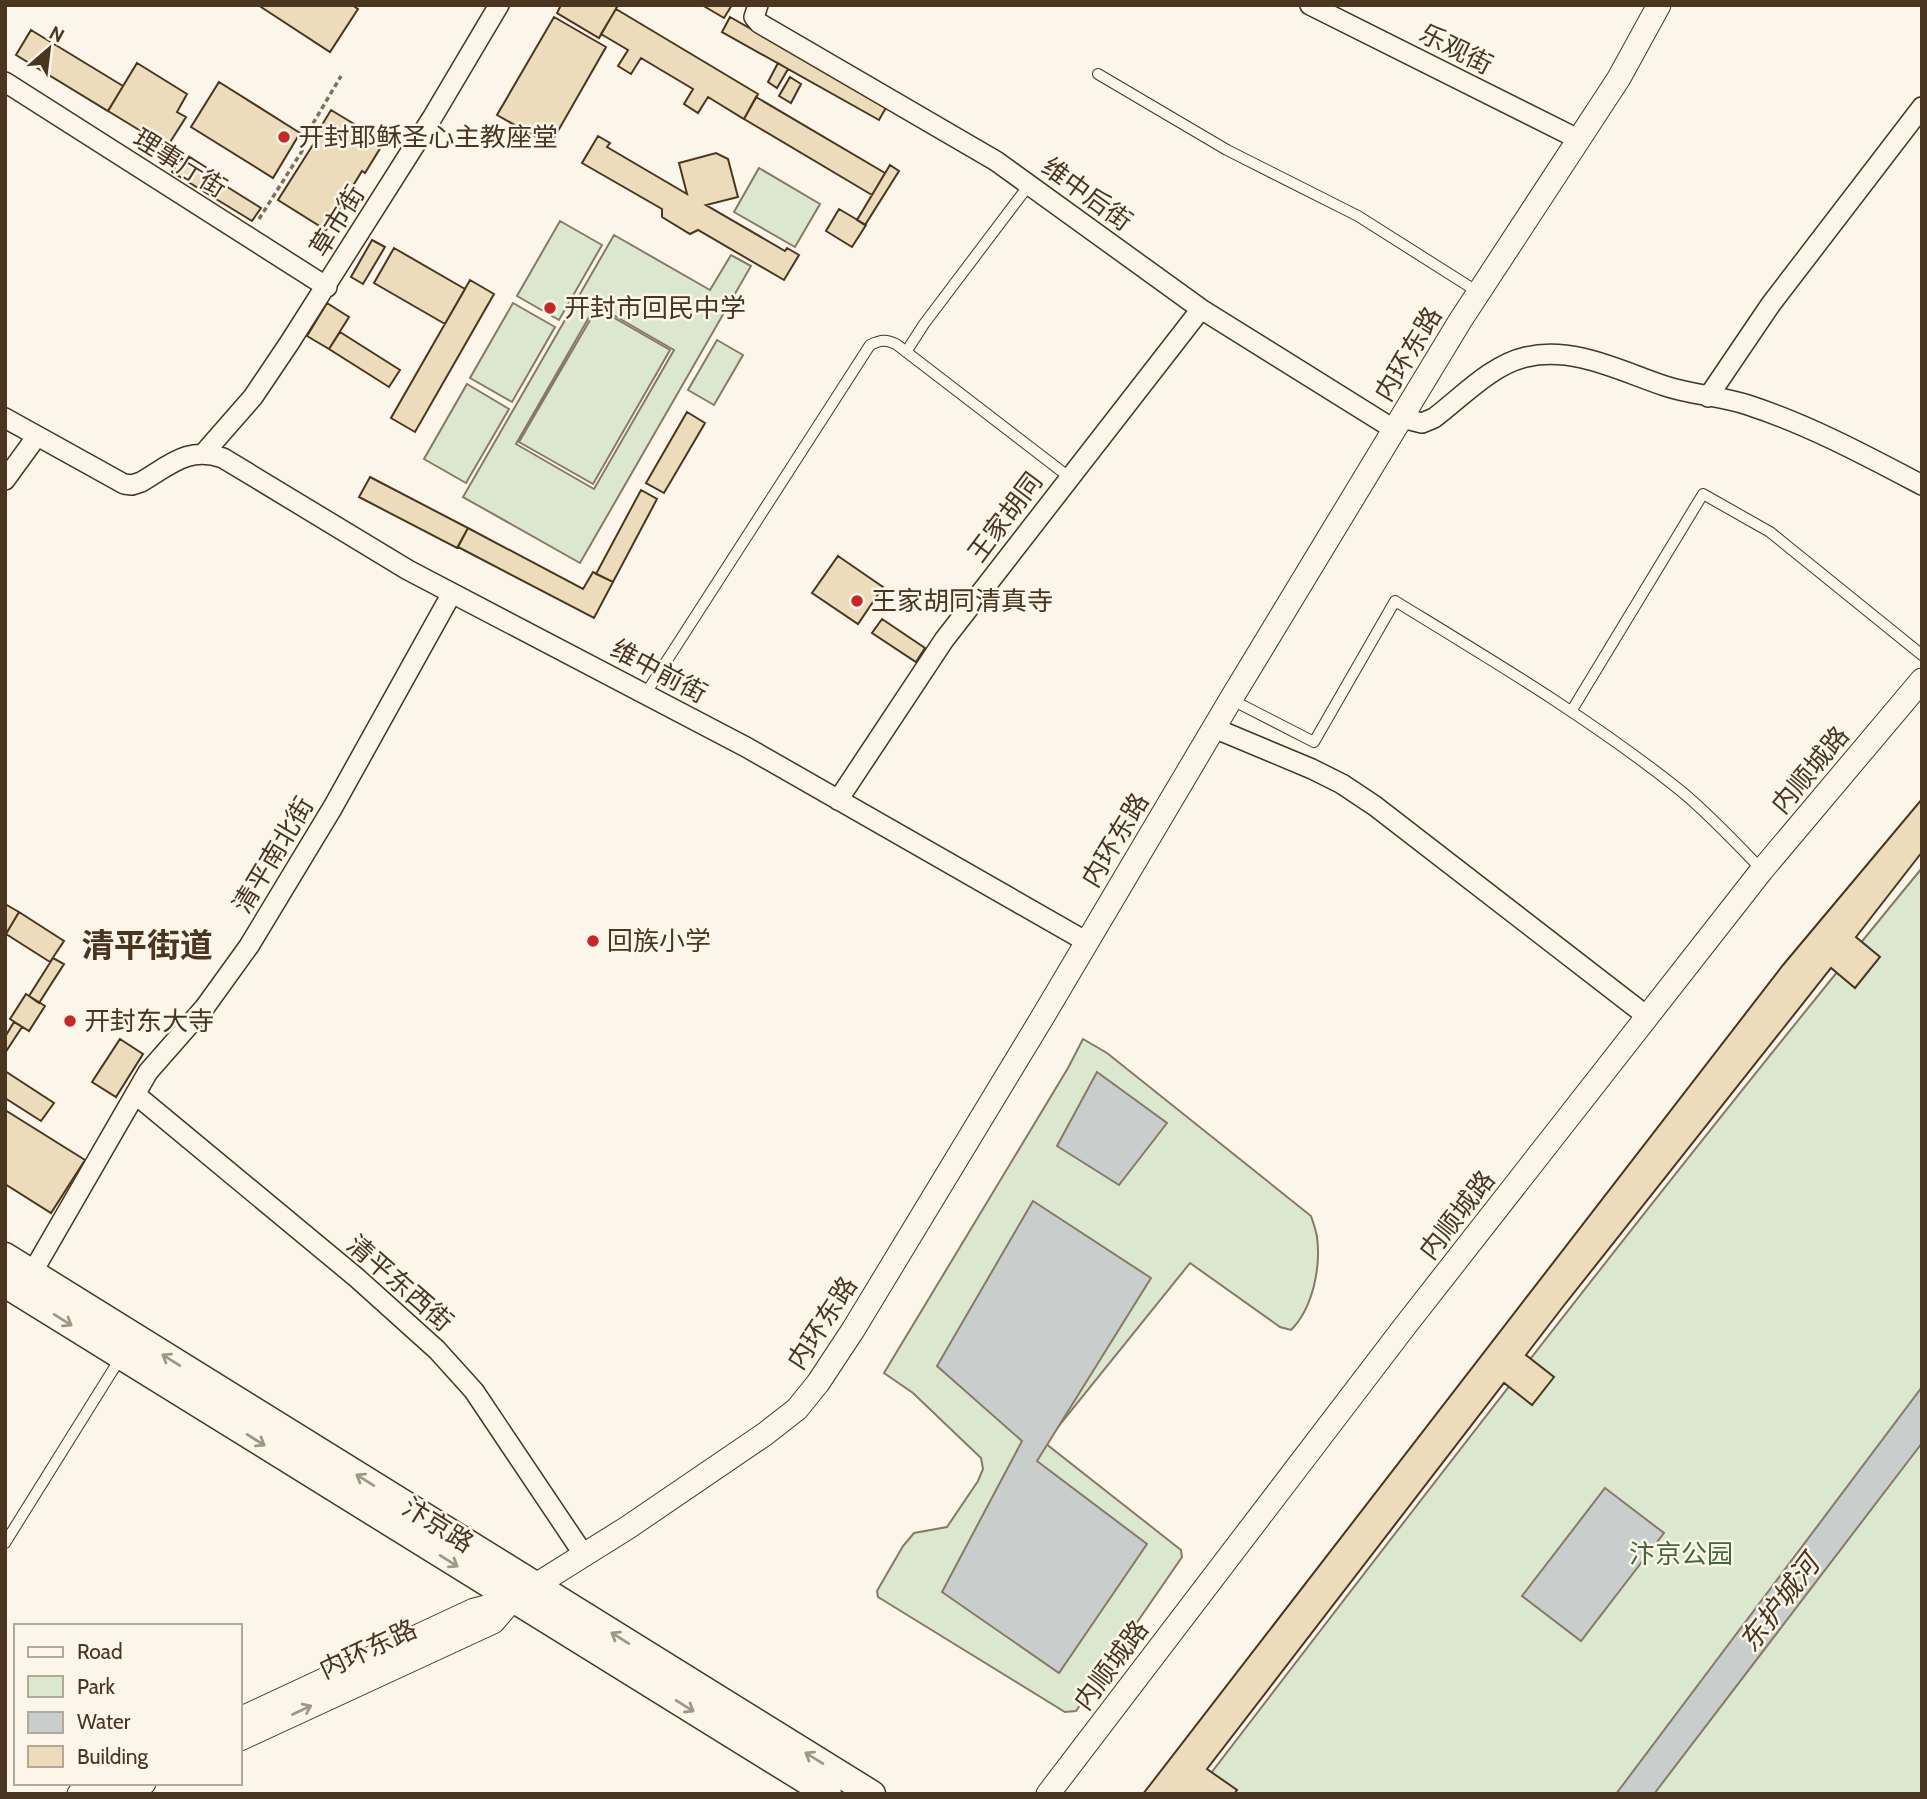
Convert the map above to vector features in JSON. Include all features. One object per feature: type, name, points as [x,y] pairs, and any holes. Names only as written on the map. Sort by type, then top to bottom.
[{"type":"main road","name":"汴京路","points":[[5,1256],[872,1794]]},
{"type":"main road","name":"汴京路","points":[[5,1283],[828,1794]]},
{"type":"street","name":"草市街","points":[[204,453],[253,397],[327,287],[499,5]]},
{"type":"street","name":"维中后街","points":[[758,5],[754,17],[759,23],[996,161],[1201,309],[1398,424]]},
{"type":"street","name":"乐观街","points":[[1310,5],[1578,139]]},
{"type":"street","name":"内环东路","points":[[242,1718],[474,1610],[512,1600],[627,1528],[765,1434],[797,1409],[853,1330],[1398,424],[1478,293],[1619,78],[1659,5]]},
{"type":"street","name":"理事厅街","points":[[5,82],[327,287]]},
{"type":"street","points":[[1708,397],[1771,304],[1922,107]]},
{"type":"street","name":"王家胡同","points":[[838,800],[944,640],[1201,309]]},
{"type":"street","points":[[1398,424],[1422,424],[1434,418],[1504,364],[1527,356],[1556,354],[1598,361],[1667,387],[1744,403],[1795,421],[1922,485]]},
{"type":"street","points":[[5,418],[124,484],[141,482],[185,457],[204,453]]},
{"type":"street","points":[[5,480],[37,436]]},
{"type":"street","name":"维中前街","points":[[204,453],[223,458],[408,570],[646,694],[1087,942]]},
{"type":"street","name":"清平南北街","points":[[32,1273],[148,1072],[205,1007],[249,946],[333,807],[452,593]]},
{"type":"street","name":"内顺城路","points":[[1048,1794],[1389,1347],[1762,870],[1922,680]]},
{"type":"street","points":[[1214,728],[1342,784],[1375,806],[1648,1017]]},
{"type":"street","name":"清平东西街","points":[[135,1094],[356,1278],[437,1350],[474,1391],[584,1555]]},
{"type":"street","name":"内环东路","points":[[242,1738],[493,1622],[512,1600]]},
{"type":"street","points":[[79,1794],[98,1785]]},
{"type":"street","points":[[121,1794],[140,1785]]},
{"type":"lane","points":[[1098,74],[1227,150],[1358,216],[1478,293]]},
{"type":"lane","points":[[906,352],[924,324],[1029,185]]},
{"type":"lane","points":[[646,694],[870,345],[879,340],[889,340],[906,352],[1069,477]]},
{"type":"lane","points":[[1572,710],[1703,494],[1770,532],[1922,655]]},
{"type":"lane","points":[[1231,699],[1314,742],[1395,601],[1572,710],[1682,792],[1762,870]]},
{"type":"lane","points":[[5,1543],[121,1356]]},
{"type":"path","points":[[248,237],[302,150],[305,137],[341,76]]},
{"type":"green space","points":[[759,168],[820,204],[795,247],[734,212]]},
{"type":"green space","points":[[560,221],[602,245],[559,320],[517,296]]},
{"type":"green space","points":[[614,235],[710,290],[731,255],[751,266],[580,563],[463,497]],"holes":[[[596,305],[674,350],[594,489],[516,444]]]},
{"type":"green space","points":[[513,303],[555,327],[512,402],[470,378]]},
{"type":"green space","points":[[597,308],[670,350],[593,484],[519,442]]},
{"type":"green space","points":[[717,340],[743,355],[714,405],[688,390]]},
{"type":"green space","points":[[467,384],[509,409],[466,483],[424,459]]},
{"type":"green space","name":"汴京公园","points":[[1922,868],[1922,1794],[1195,1794],[1646,1212]]},
{"type":"green space","points":[[1083,1039],[1107,1053],[1311,1216],[1317,1237],[1318,1261],[1310,1299],[1299,1321],[1291,1330],[1280,1327],[1190,1263],[1045,1443],[1181,1550],[1182,1557],[1076,1711],[1065,1712],[878,1597],[877,1591],[903,1546],[914,1533],[947,1527],[983,1469],[981,1458],[913,1393],[884,1373]]},
{"type":"water","points":[[1097,1072],[1167,1123],[1119,1185],[1057,1146]]},
{"type":"water","points":[[1033,1201],[1151,1278],[1037,1461],[1147,1544],[1059,1673],[942,1592],[1022,1441],[937,1366]]},
{"type":"water","name":"东护城河","points":[[1922,1387],[1922,1443],[1654,1794],[1616,1794]]},
{"type":"water","points":[[1605,1488],[1664,1533],[1581,1641],[1522,1596]]},
{"type":"building","points":[[352,5],[358,9],[330,52],[261,7]]},
{"type":"building","points":[[561,5],[617,7],[599,38],[557,13]]},
{"type":"building","points":[[702,5],[732,5],[724,18]]},
{"type":"building","points":[[616,9],[758,94],[744,119],[708,97],[698,113],[684,104],[693,89],[641,58],[631,74],[618,66],[628,50],[601,34]]},
{"type":"building","points":[[554,17],[606,47],[550,145],[497,115]]},
{"type":"building","points":[[730,17],[887,106],[879,120],[722,32]]},
{"type":"building","points":[[31,30],[123,86],[108,111],[16,55]]},
{"type":"building","points":[[137,63],[187,94],[177,112],[186,117],[167,147],[108,111]]},
{"type":"building","points":[[778,63],[788,69],[777,88],[768,82]]},
{"type":"building","points":[[790,77],[801,84],[791,103],[779,96]]},
{"type":"building","points":[[219,82],[300,133],[273,178],[191,127]]},
{"type":"building","points":[[756,97],[885,173],[872,195],[744,119]]},
{"type":"building","points":[[331,110],[384,142],[365,173],[362,171],[326,230],[278,200],[316,140],[314,138]]},
{"type":"building","points":[[598,136],[610,143],[607,147],[687,194],[679,163],[716,153],[728,159],[738,197],[706,205],[785,251],[787,248],[799,255],[784,280],[698,230],[690,234],[662,217],[662,209],[582,163]]},
{"type":"building","points":[[181,158],[261,208],[252,221],[172,172]]},
{"type":"building","points":[[890,165],[899,171],[865,225],[857,220]]},
{"type":"building","points":[[839,209],[866,225],[852,247],[826,231]]},
{"type":"building","points":[[372,240],[385,247],[363,284],[351,277]]},
{"type":"building","points":[[394,248],[465,289],[445,324],[374,283]]},
{"type":"building","points":[[470,280],[494,294],[415,432],[391,418]]},
{"type":"building","points":[[327,303],[349,317],[329,349],[307,336]]},
{"type":"building","points":[[340,332],[400,370],[389,387],[329,349]]},
{"type":"building","points":[[687,412],[705,423],[664,493],[646,483]]},
{"type":"building","points":[[370,477],[468,528],[457,548],[359,497]]},
{"type":"building","points":[[641,490],[657,499],[613,582],[596,574]]},
{"type":"building","points":[[468,528],[583,589],[593,572],[613,582],[594,618],[458,547]]},
{"type":"building","points":[[838,556],[883,587],[858,624],[812,593]]},
{"type":"building","points":[[882,619],[925,648],[916,662],[872,633]]},
{"type":"building","points":[[1922,799],[1922,852],[1856,937],[1880,957],[1855,988],[1831,968],[1562,1308],[1526,1355],[1554,1377],[1532,1405],[1504,1383],[1207,1769],[1237,1790],[1234,1794],[1143,1794],[1783,965]]},
{"type":"building","points":[[5,904],[19,912],[6,934],[5,934]]},
{"type":"building","points":[[19,912],[64,941],[50,962],[6,934]]},
{"type":"building","points":[[53,958],[64,964],[39,1003],[29,996]]},
{"type":"building","points":[[26,994],[45,1006],[29,1031],[10,1019]]},
{"type":"building","points":[[14,1022],[22,1027],[5,1053],[5,1037]]},
{"type":"building","points":[[120,1039],[143,1054],[116,1097],[92,1082]]},
{"type":"building","points":[[5,1071],[54,1103],[41,1121],[5,1098]]},
{"type":"building","points":[[5,1110],[85,1160],[51,1213],[5,1184]]},
{"type":"place","name":"开封耶稣圣心主教座堂","points":[[284,137]]},
{"type":"place","name":"开封市回民中学","points":[[550,308]]},
{"type":"place","name":"王家胡同清真寺","points":[[857,601]]},
{"type":"place","name":"回族小学","points":[[593,941]]},
{"type":"place","name":"开封东大寺","points":[[70,1021]]},
{"type":"district","name":"清平街道","points":[[147,945]]}]
